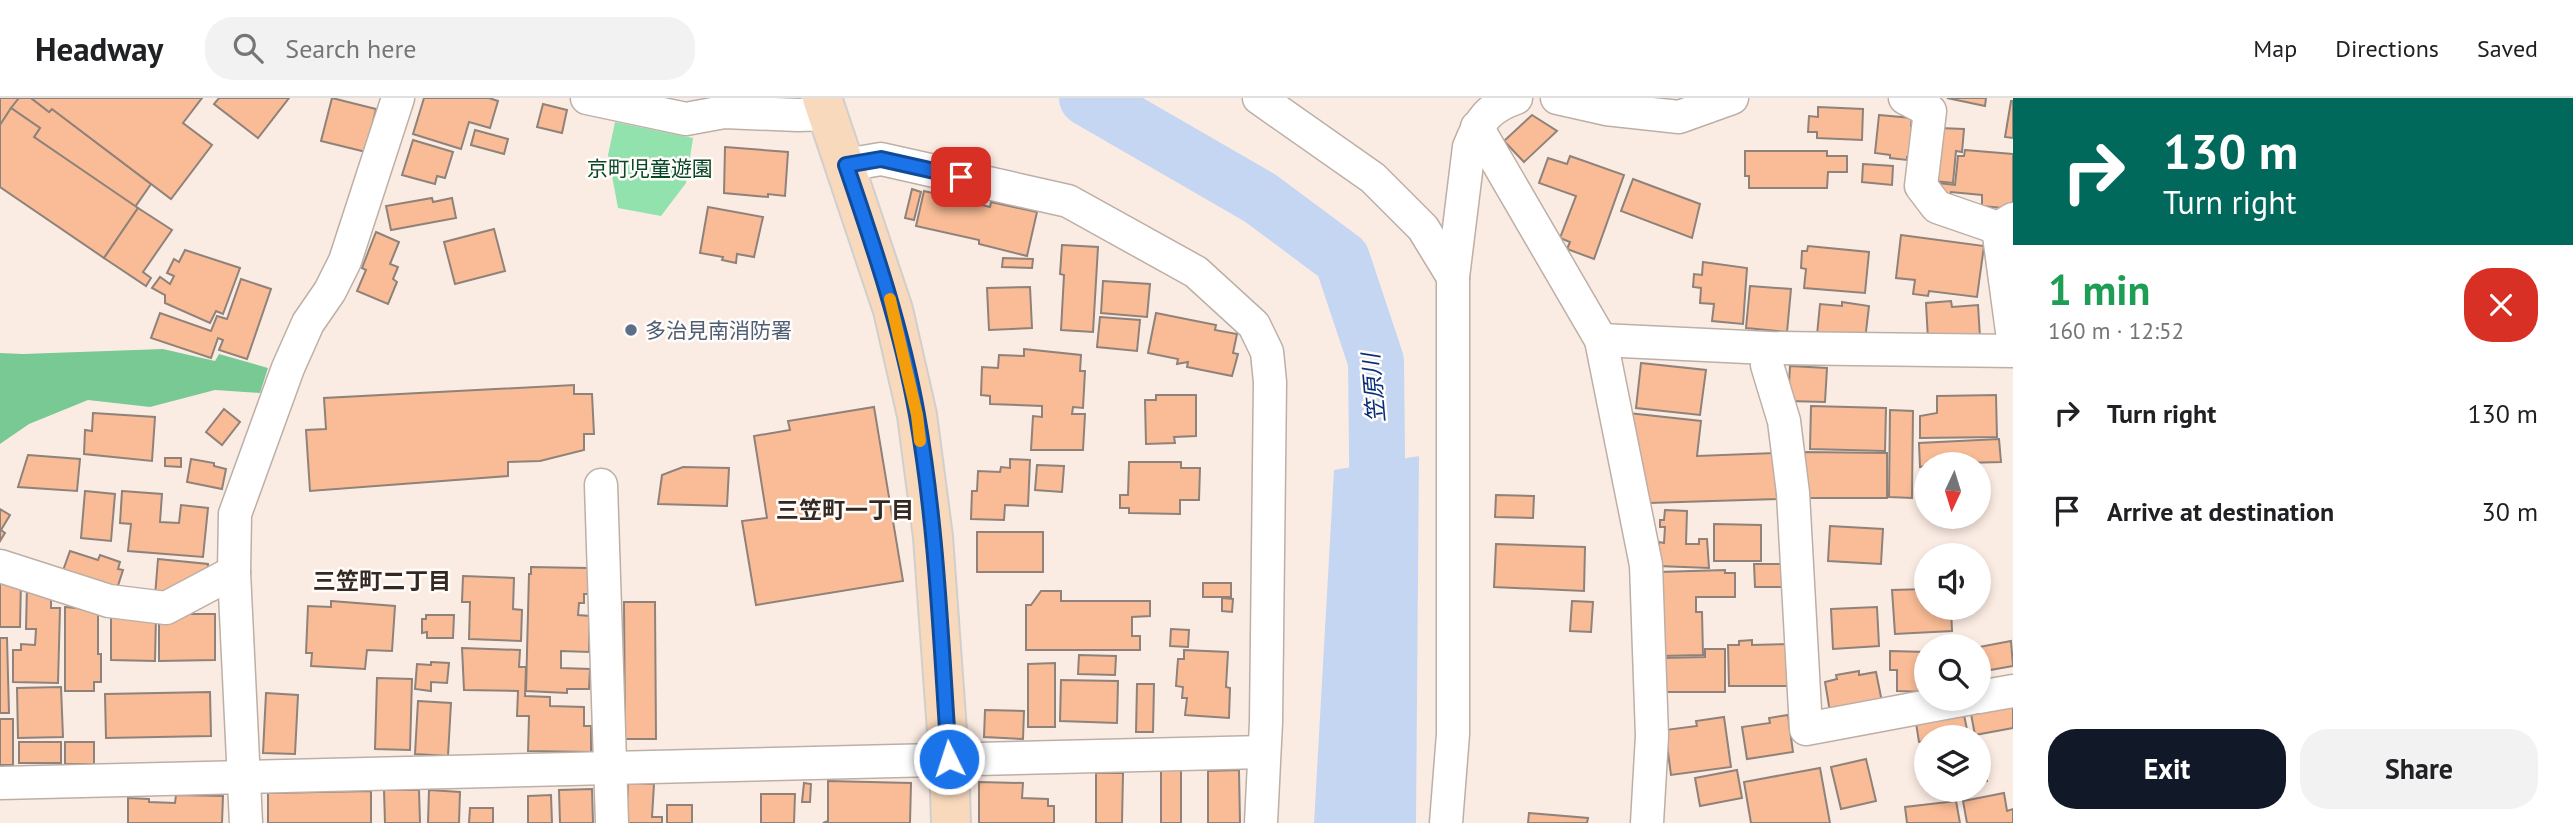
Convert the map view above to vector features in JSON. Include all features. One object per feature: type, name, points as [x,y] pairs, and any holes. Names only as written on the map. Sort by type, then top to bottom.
[{"type":"main road","points":[[826,106],[893,310],[917,415],[933,537],[951,823]]},
{"type":"street","points":[[246,823],[234,572],[234,514],[308,323],[330,291],[345,261],[398,98]]},
{"type":"street","points":[[587,98],[686,119],[724,112],[798,115],[826,106]]},
{"type":"street","points":[[1259,98],[1373,178],[1423,228],[1453,277]]},
{"type":"street","points":[[1446,823],[1453,734],[1453,277],[1469,147],[1477,127],[1498,104],[1516,98]]},
{"type":"street","points":[[1557,98],[1606,109],[1679,117],[1732,98]]},
{"type":"street","points":[[1905,98],[1930,111],[1921,186],[1937,207],[2005,224],[2013,339]]},
{"type":"street","points":[[1477,127],[1601,340],[1646,565],[1652,736],[1647,823]]},
{"type":"street","points":[[846,165],[881,159],[1068,201],[1196,272],[1255,325],[1266,352],[1269,382],[1266,722],[1261,823]]},
{"type":"street","points":[[1601,340],[1768,348],[2013,351]]},
{"type":"street","points":[[1768,348],[1767,365],[1784,421],[1793,493],[1807,729],[1914,709]]},
{"type":"street","points":[[601,485],[612,823]]},
{"type":"street","points":[[0,566],[109,601],[166,608],[234,572]]},
{"type":"street","points":[[1991,695],[2013,691]]},
{"type":"street","points":[[0,783],[1264,752]]},
{"type":"green space","name":"京町児童遊園","points":[[615,122],[693,138],[686,183],[661,216],[618,208],[608,155]]},
{"type":"green space","points":[[163,349],[215,361],[219,354],[268,368],[260,393],[215,390],[150,407],[88,400],[29,424],[0,444],[0,353]]},
{"type":"water","points":[[1419,456],[1416,823],[1314,823],[1334,470]]},
{"type":"building","points":[[0,98],[19,98],[0,125]]},
{"type":"building","points":[[19,98],[31,98],[49,112],[52,109],[151,184],[135,207],[34,137],[40,128],[11,108]]},
{"type":"building","points":[[31,98],[202,98],[183,123],[212,145],[171,199],[52,109],[49,112]]},
{"type":"building","points":[[219,98],[289,98],[258,138],[214,104]]},
{"type":"building","points":[[332,98],[376,109],[366,152],[321,141]]},
{"type":"building","points":[[424,98],[489,98],[498,101],[490,128],[469,122],[461,149],[413,134]]},
{"type":"building","points":[[1947,98],[1986,98],[1985,106]]},
{"type":"building","points":[[2013,101],[2013,138],[2005,137]]},
{"type":"building","points":[[543,104],[567,110],[562,133],[537,127]]},
{"type":"building","points":[[1818,107],[1863,109],[1862,140],[1817,138],[1817,132],[1808,132],[1809,116],[1818,117]]},
{"type":"building","points":[[11,108],[40,128],[34,137],[138,208],[104,258],[0,187],[0,125]]},
{"type":"building","points":[[1532,115],[1557,131],[1524,162],[1504,141]]},
{"type":"building","points":[[1879,115],[1912,118],[1911,126],[1919,127],[1915,158],[1890,158],[1890,155],[1875,153]]},
{"type":"building","points":[[1939,128],[1964,129],[1962,152],[1956,151],[1953,183],[1934,181]]},
{"type":"building","points":[[475,130],[508,139],[504,154],[471,145]]},
{"type":"building","points":[[413,140],[453,152],[445,178],[437,176],[435,184],[402,175]]},
{"type":"building","points":[[725,147],[788,152],[785,196],[724,193]]},
{"type":"building","points":[[1965,150],[2013,154],[2013,209],[1982,206],[1982,195],[1951,192],[1950,195],[1937,194],[1938,183],[1955,185],[1958,156],[1964,156]]},
{"type":"building","points":[[1745,151],[1827,151],[1827,156],[1847,156],[1847,172],[1828,172],[1827,188],[1749,188],[1749,176],[1745,176]]},
{"type":"building","points":[[1570,156],[1624,175],[1594,259],[1567,249],[1570,242],[1560,238],[1576,196],[1539,183],[1548,158],[1567,164]]},
{"type":"building","points":[[1863,164],[1893,166],[1892,185],[1862,182]]},
{"type":"building","points":[[1633,179],[1700,204],[1692,238],[1621,211]]},
{"type":"building","points":[[912,189],[921,192],[914,220],[905,218]]},
{"type":"building","points":[[924,191],[990,207],[991,202],[1037,212],[1027,256],[979,244],[979,240],[916,226]]},
{"type":"building","points":[[432,198],[433,202],[452,198],[456,218],[391,230],[386,206]]},
{"type":"building","points":[[708,207],[763,217],[754,257],[737,254],[736,263],[722,260],[723,257],[700,253]]},
{"type":"building","points":[[138,208],[172,230],[143,272],[151,278],[146,286],[104,258]]},
{"type":"building","points":[[494,229],[505,271],[455,284],[444,242]]},
{"type":"building","points":[[376,232],[399,242],[390,264],[398,267],[393,279],[397,282],[388,304],[357,291],[366,270],[362,268]]},
{"type":"building","points":[[1901,235],[1984,246],[1977,297],[1929,291],[1928,296],[1913,294],[1915,280],[1896,278]]},
{"type":"building","points":[[1062,245],[1098,247],[1093,332],[1061,330],[1064,275],[1060,274]]},
{"type":"building","points":[[1808,246],[1869,252],[1865,293],[1804,288],[1806,269],[1801,268],[1802,251],[1807,251]]},
{"type":"building","points":[[185,250],[240,268],[223,314],[216,311],[210,323],[165,303],[165,295],[152,288],[160,277],[170,284],[174,276],[167,273],[174,259],[179,262]]},
{"type":"building","points":[[1003,258],[1033,259],[1032,268],[1002,267]]},
{"type":"building","points":[[1703,262],[1747,268],[1743,324],[1712,321],[1714,304],[1700,303],[1701,288],[1693,287],[1694,274],[1702,275]]},
{"type":"building","points":[[241,279],[271,289],[247,359],[219,350],[223,340],[218,338],[211,358],[151,338],[160,313],[211,331],[217,316],[227,319]]},
{"type":"building","points":[[1103,281],[1150,284],[1147,317],[1101,313]]},
{"type":"building","points":[[1750,286],[1791,289],[1787,332],[1746,328]]},
{"type":"building","points":[[1030,287],[1032,328],[989,330],[987,288]]},
{"type":"building","points":[[1951,301],[1952,307],[1978,305],[1980,337],[1928,340],[1926,303]]},
{"type":"building","points":[[1842,302],[1869,306],[1865,340],[1817,335],[1820,304],[1842,306]]},
{"type":"building","points":[[1156,313],[1216,325],[1215,330],[1237,334],[1233,353],[1238,354],[1232,376],[1187,367],[1188,362],[1177,364],[1178,359],[1148,353]]},
{"type":"building","points":[[1100,317],[1140,320],[1137,351],[1097,347]]},
{"type":"building","points":[[1024,349],[1081,355],[1080,371],[1085,371],[1083,408],[1073,407],[1072,414],[1085,414],[1083,450],[1031,450],[1033,416],[1042,417],[1042,406],[990,404],[990,396],[981,395],[982,367],[998,368],[999,355],[1024,356]]},
{"type":"building","points":[[1641,363],[1706,370],[1700,415],[1636,408]]},
{"type":"building","points":[[1790,366],[1827,368],[1825,402],[1788,401]]},
{"type":"building","points":[[574,385],[574,394],[592,394],[594,434],[584,434],[584,450],[540,461],[508,462],[508,476],[310,491],[306,430],[326,429],[324,398]]},
{"type":"building","points":[[1156,395],[1196,395],[1196,436],[1174,437],[1175,443],[1146,444],[1145,400],[1156,400]]},
{"type":"building","points":[[1996,395],[1997,437],[1920,438],[1920,416],[1937,413],[1937,396]]},
{"type":"building","points":[[1811,406],[1886,408],[1885,451],[1810,449]]},
{"type":"building","points":[[874,407],[903,581],[756,605],[742,521],[767,518],[754,436],[790,430],[788,421]]},
{"type":"building","points":[[224,409],[240,422],[222,445],[206,432]]},
{"type":"building","points":[[1890,410],[1913,411],[1912,498],[1889,497]]},
{"type":"building","points":[[93,413],[155,417],[152,461],[84,454],[85,430],[92,431]]},
{"type":"building","points":[[1628,413],[1701,421],[1697,456],[1775,453],[1777,499],[1649,503]]},
{"type":"building","points":[[1999,439],[2001,462],[1992,462],[1992,452],[1919,452],[1919,443]]},
{"type":"building","points":[[1805,452],[1887,453],[1887,498],[1804,498]]},
{"type":"building","points":[[28,455],[80,459],[77,491],[18,487]]},
{"type":"building","points":[[165,458],[181,458],[181,467],[165,466]]},
{"type":"building","points":[[191,459],[214,463],[214,466],[226,469],[222,489],[187,482]]},
{"type":"building","points":[[1010,459],[1030,460],[1028,506],[1005,505],[1004,520],[971,519],[972,491],[977,491],[978,471],[1000,472],[1001,467],[1010,468]]},
{"type":"building","points":[[1129,462],[1181,462],[1181,468],[1200,468],[1199,500],[1180,500],[1180,514],[1129,513],[1129,508],[1120,508],[1120,495],[1128,495]]},
{"type":"building","points":[[1037,465],[1064,466],[1062,492],[1035,490]]},
{"type":"building","points":[[683,467],[729,468],[727,506],[658,504],[662,475]]},
{"type":"building","points":[[85,491],[115,494],[111,541],[81,538]]},
{"type":"building","points":[[122,491],[162,494],[160,522],[179,523],[181,505],[208,508],[203,557],[128,551],[131,524],[120,523]]},
{"type":"building","points":[[1496,495],[1534,496],[1533,518],[1495,517]]},
{"type":"building","points":[[0,509],[10,515],[1,530],[5,533],[0,541]]},
{"type":"building","points":[[1665,510],[1687,511],[1686,544],[1699,544],[1699,539],[1707,539],[1709,568],[1658,566],[1659,542],[1664,543],[1665,527],[1660,527],[1660,520],[1664,520]]},
{"type":"building","points":[[1714,524],[1761,525],[1761,561],[1714,561]]},
{"type":"building","points":[[1830,526],[1883,529],[1881,564],[1828,561]]},
{"type":"building","points":[[977,532],[1043,532],[1043,572],[977,572]]},
{"type":"building","points":[[1496,544],[1585,547],[1584,591],[1494,587]]},
{"type":"building","points":[[70,551],[98,560],[100,555],[120,562],[118,569],[123,570],[114,598],[60,579]]},
{"type":"building","points":[[158,559],[208,564],[207,577],[155,596]]},
{"type":"building","points":[[1754,564],[1787,564],[1787,587],[1755,587]]},
{"type":"building","points":[[531,567],[588,568],[588,594],[584,594],[584,603],[579,603],[578,615],[590,616],[589,652],[561,651],[561,668],[590,669],[589,689],[567,689],[567,693],[526,691]]},
{"type":"building","points":[[1725,570],[1725,573],[1735,573],[1735,597],[1696,597],[1696,612],[1702,612],[1703,655],[1660,656],[1659,572]]},
{"type":"building","points":[[463,576],[514,578],[513,609],[522,610],[521,641],[469,639],[470,602],[462,602]]},
{"type":"building","points":[[0,580],[21,580],[20,627],[0,627]]},
{"type":"building","points":[[1203,583],[1231,583],[1231,597],[1203,597]]},
{"type":"building","points":[[27,585],[45,589],[44,597],[51,597],[51,608],[60,608],[58,683],[13,682],[13,650],[21,650],[21,644],[35,645],[36,629],[26,629]]},
{"type":"building","points":[[1914,589],[1914,620],[1952,620],[1952,631],[1895,634],[1892,590]]},
{"type":"building","points":[[1041,591],[1061,591],[1061,601],[1150,601],[1150,616],[1132,617],[1132,636],[1140,636],[1140,650],[1026,650],[1026,605],[1031,605]]},
{"type":"building","points":[[1222,598],[1233,599],[1232,612],[1222,611]]},
{"type":"building","points":[[331,601],[395,606],[392,651],[367,650],[365,669],[311,666],[312,653],[306,653],[308,606],[331,607]]},
{"type":"building","points":[[1572,601],[1593,602],[1591,632],[1570,631]]},
{"type":"building","points":[[624,602],[655,602],[656,739],[625,739]]},
{"type":"building","points":[[65,607],[98,610],[101,682],[94,682],[94,691],[65,691]]},
{"type":"building","points":[[1877,607],[1879,646],[1833,649],[1831,609]]},
{"type":"building","points":[[111,614],[156,614],[155,661],[111,660]]},
{"type":"building","points":[[159,614],[215,614],[215,660],[159,661]]},
{"type":"building","points":[[426,615],[454,615],[453,638],[427,638],[427,632],[422,633],[422,619],[426,619]]},
{"type":"building","points":[[1171,629],[1189,630],[1188,647],[1170,646]]},
{"type":"building","points":[[0,638],[7,638],[9,713],[0,713]]},
{"type":"building","points":[[1752,640],[1752,645],[1790,644],[1791,686],[1729,686],[1728,645],[1739,645],[1739,641]]},
{"type":"building","points":[[2011,641],[2013,666],[1991,670],[1991,645]]},
{"type":"building","points":[[462,648],[520,650],[519,667],[526,667],[525,696],[550,697],[550,706],[584,707],[584,726],[591,726],[591,752],[528,751],[529,716],[517,716],[518,691],[464,690]]},
{"type":"building","points":[[1705,649],[1725,649],[1725,692],[1661,692],[1661,658],[1705,657]]},
{"type":"building","points":[[1184,650],[1228,652],[1226,687],[1230,688],[1229,718],[1185,715],[1187,698],[1182,698],[1183,687],[1176,686],[1178,659],[1184,659]]},
{"type":"building","points":[[1890,651],[1914,652],[1914,692],[1897,691],[1897,670],[1890,670]]},
{"type":"building","points":[[1079,655],[1116,656],[1115,675],[1078,674]]},
{"type":"building","points":[[431,662],[449,663],[447,683],[431,682],[431,691],[415,689],[417,664],[431,665]]},
{"type":"building","points":[[1055,663],[1055,727],[1028,727],[1028,664]]},
{"type":"building","points":[[1859,671],[1859,675],[1876,672],[1882,702],[1830,712],[1825,682],[1837,679],[1836,675]]},
{"type":"building","points":[[377,678],[412,679],[410,750],[375,749]]},
{"type":"building","points":[[1061,680],[1118,681],[1117,723],[1060,721]]},
{"type":"building","points":[[1137,684],[1154,684],[1153,732],[1136,732]]},
{"type":"building","points":[[61,687],[63,737],[18,738],[17,688]]},
{"type":"building","points":[[210,692],[211,736],[106,738],[105,694]]},
{"type":"building","points":[[266,693],[298,695],[295,754],[263,753]]},
{"type":"building","points":[[418,701],[451,703],[448,756],[415,754]]},
{"type":"building","points":[[2013,706],[2013,728],[1991,732],[1991,725],[1973,725],[1971,714]]},
{"type":"building","points":[[985,710],[1024,711],[1023,739],[984,737]]},
{"type":"building","points":[[1788,715],[1793,752],[1747,759],[1742,727],[1770,723],[1769,718]]},
{"type":"building","points":[[1964,715],[1966,725],[1916,725]]},
{"type":"building","points":[[1724,717],[1731,767],[1671,775],[1665,730],[1697,726],[1696,721]]},
{"type":"building","points":[[0,719],[13,719],[13,765],[0,765]]},
{"type":"building","points":[[19,742],[61,742],[61,763],[19,763]]},
{"type":"building","points":[[65,742],[94,742],[94,764],[65,764]]},
{"type":"building","points":[[1866,759],[1876,801],[1841,809],[1831,767]]},
{"type":"building","points":[[1820,768],[1830,823],[1751,823],[1744,782]]},
{"type":"building","points":[[1161,770],[1181,770],[1181,823],[1161,823]]},
{"type":"building","points":[[1239,770],[1240,823],[1208,823],[1208,771]]},
{"type":"building","points":[[1737,770],[1742,798],[1700,806],[1695,778]]},
{"type":"building","points":[[1096,773],[1123,773],[1122,823],[1096,823]]},
{"type":"building","points":[[828,781],[911,783],[910,823],[823,823],[828,821]]},
{"type":"building","points":[[979,782],[1023,783],[1022,798],[1048,799],[1048,806],[1054,806],[1054,823],[979,823]]},
{"type":"building","points":[[628,783],[654,784],[652,817],[662,817],[662,823],[626,823]]},
{"type":"building","points":[[804,783],[811,784],[810,802],[802,802]]},
{"type":"building","points":[[592,789],[593,823],[560,823],[559,790]]},
{"type":"building","points":[[384,790],[419,790],[420,823],[385,823]]},
{"type":"building","points":[[429,790],[460,792],[459,823],[428,823]]},
{"type":"building","points":[[371,791],[371,823],[268,823],[268,793]]},
{"type":"building","points":[[2004,793],[2007,811],[2013,809],[2013,823],[1967,823],[1963,802],[1991,802],[1991,796]]},
{"type":"building","points":[[761,794],[795,794],[794,823],[761,823]]},
{"type":"building","points":[[176,795],[223,796],[222,823],[128,823],[128,798],[175,803]]},
{"type":"building","points":[[551,795],[552,823],[528,823],[528,796]]},
{"type":"building","points":[[1956,802],[1960,823],[1907,823],[1905,807]]},
{"type":"building","points":[[667,805],[692,805],[692,823],[667,823]]},
{"type":"building","points":[[470,808],[493,808],[493,823],[469,823]]},
{"type":"building","points":[[1529,813],[1588,818],[1587,823],[1528,823]]},
{"type":"waterway","name":"笠原川","points":[[1087,98],[1260,198],[1342,259],[1376,361],[1378,541]]},
{"type":"slow traffic","points":[[890,299],[917,415],[920,441]]},
{"type":"place","name":"多治見南消防署","points":[[631,330]]},
{"type":"district","name":"三笠町一丁目","points":[[845,509]]},
{"type":"district","name":"三笠町二丁目","points":[[382,580]]},
{"type":"route","points":[[949,759],[933,537],[917,415],[893,310],[846,165],[881,159],[961,177]]}]
